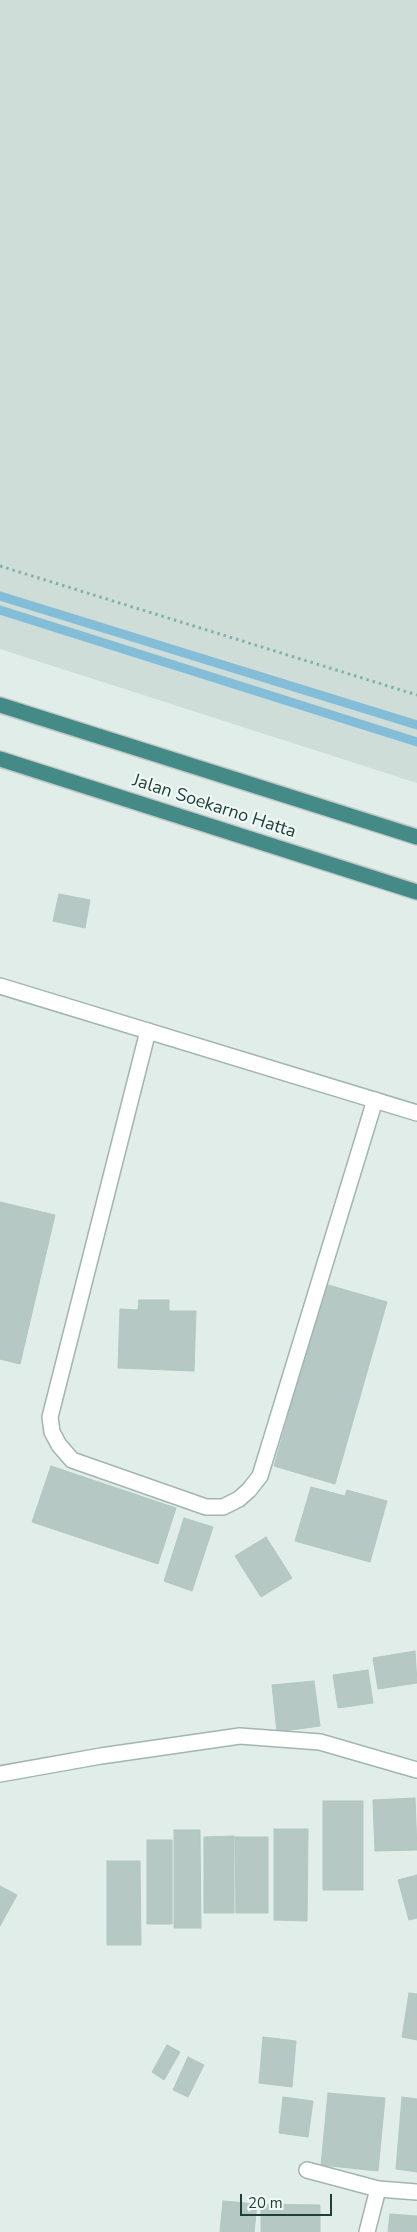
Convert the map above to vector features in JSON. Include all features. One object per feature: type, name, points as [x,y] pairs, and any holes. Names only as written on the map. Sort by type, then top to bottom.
[{"type":"highway","name":"Jalan Soekarno Hatta","points":[[0,705],[417,836]]},
{"type":"highway","name":"Jalan Soekarno Hatta","points":[[0,759],[417,892]]},
{"type":"street","points":[[0,986],[417,1114]]},
{"type":"street","points":[[148,1031],[50,1417],[52,1432],[59,1445],[72,1460],[206,1507],[223,1507],[239,1499],[260,1476],[375,1100]]},
{"type":"street","points":[[0,1774],[101,1756],[240,1736],[320,1742],[417,1770]]},
{"type":"street","points":[[308,2170],[378,2189],[417,2192]]},
{"type":"street","points":[[367,2232],[378,2189]]},
{"type":"path","points":[[0,566],[417,695]]},
{"type":"shaded area","points":[[0,0],[417,0],[417,783],[0,649]]},
{"type":"building","points":[[59,894],[90,900],[85,928],[53,921]]},
{"type":"building","points":[[0,1202],[55,1215],[20,1364],[0,1359]]},
{"type":"building","points":[[325,1284],[387,1302],[335,1484],[274,1466]]},
{"type":"building","points":[[139,1300],[169,1300],[169,1311],[196,1311],[194,1371],[118,1368],[120,1309],[138,1310]]},
{"type":"building","points":[[51,1466],[176,1508],[158,1564],[32,1522]]},
{"type":"building","points":[[311,1487],[345,1496],[347,1490],[387,1501],[370,1562],[295,1541]]},
{"type":"building","points":[[184,1518],[213,1527],[192,1591],[164,1581]]},
{"type":"building","points":[[266,1537],[292,1578],[261,1597],[235,1556]]},
{"type":"building","points":[[415,1651],[417,1683],[378,1689],[373,1658]]},
{"type":"building","points":[[368,1670],[373,1703],[338,1708],[333,1675]]},
{"type":"building","points":[[314,1681],[320,1726],[277,1732],[272,1685]]},
{"type":"building","points":[[415,1798],[417,1850],[375,1851],[373,1800]]},
{"type":"building","points":[[323,1801],[363,1801],[363,1890],[323,1890]]},
{"type":"building","points":[[274,1829],[308,1829],[307,1921],[274,1920]]},
{"type":"building","points":[[174,1830],[200,1830],[201,1928],[174,1928]]},
{"type":"building","points":[[234,1836],[234,1913],[204,1913],[204,1837]]},
{"type":"building","points":[[235,1837],[268,1837],[268,1913],[236,1913]]},
{"type":"building","points":[[147,1840],[172,1840],[172,1924],[147,1924]]},
{"type":"building","points":[[107,1861],[140,1861],[141,1945],[107,1945]]},
{"type":"building","points":[[417,1875],[417,1918],[409,1920],[398,1880]]},
{"type":"building","points":[[0,1886],[17,1895],[0,1926]]},
{"type":"building","points":[[409,1993],[417,1994],[417,2040],[402,2037]]},
{"type":"building","points":[[263,2037],[296,2041],[292,2087],[259,2083]]},
{"type":"building","points":[[167,2045],[180,2052],[164,2080],[152,2072]]},
{"type":"building","points":[[188,2057],[204,2065],[188,2097],[173,2090]]},
{"type":"building","points":[[328,2093],[385,2098],[378,2171],[321,2165]]},
{"type":"building","points":[[283,2097],[313,2101],[308,2137],[279,2133]]},
{"type":"building","points":[[402,2097],[417,2099],[417,2172],[396,2169]]},
{"type":"building","points":[[223,2201],[257,2204],[254,2232],[220,2232]]},
{"type":"building","points":[[261,2204],[320,2205],[320,2232],[261,2232]]},
{"type":"building","points":[[390,2214],[417,2216],[417,2232],[388,2232]]},
{"type":"waterway","points":[[0,596],[417,725]]},
{"type":"waterway","points":[[0,610],[417,742]]}]
